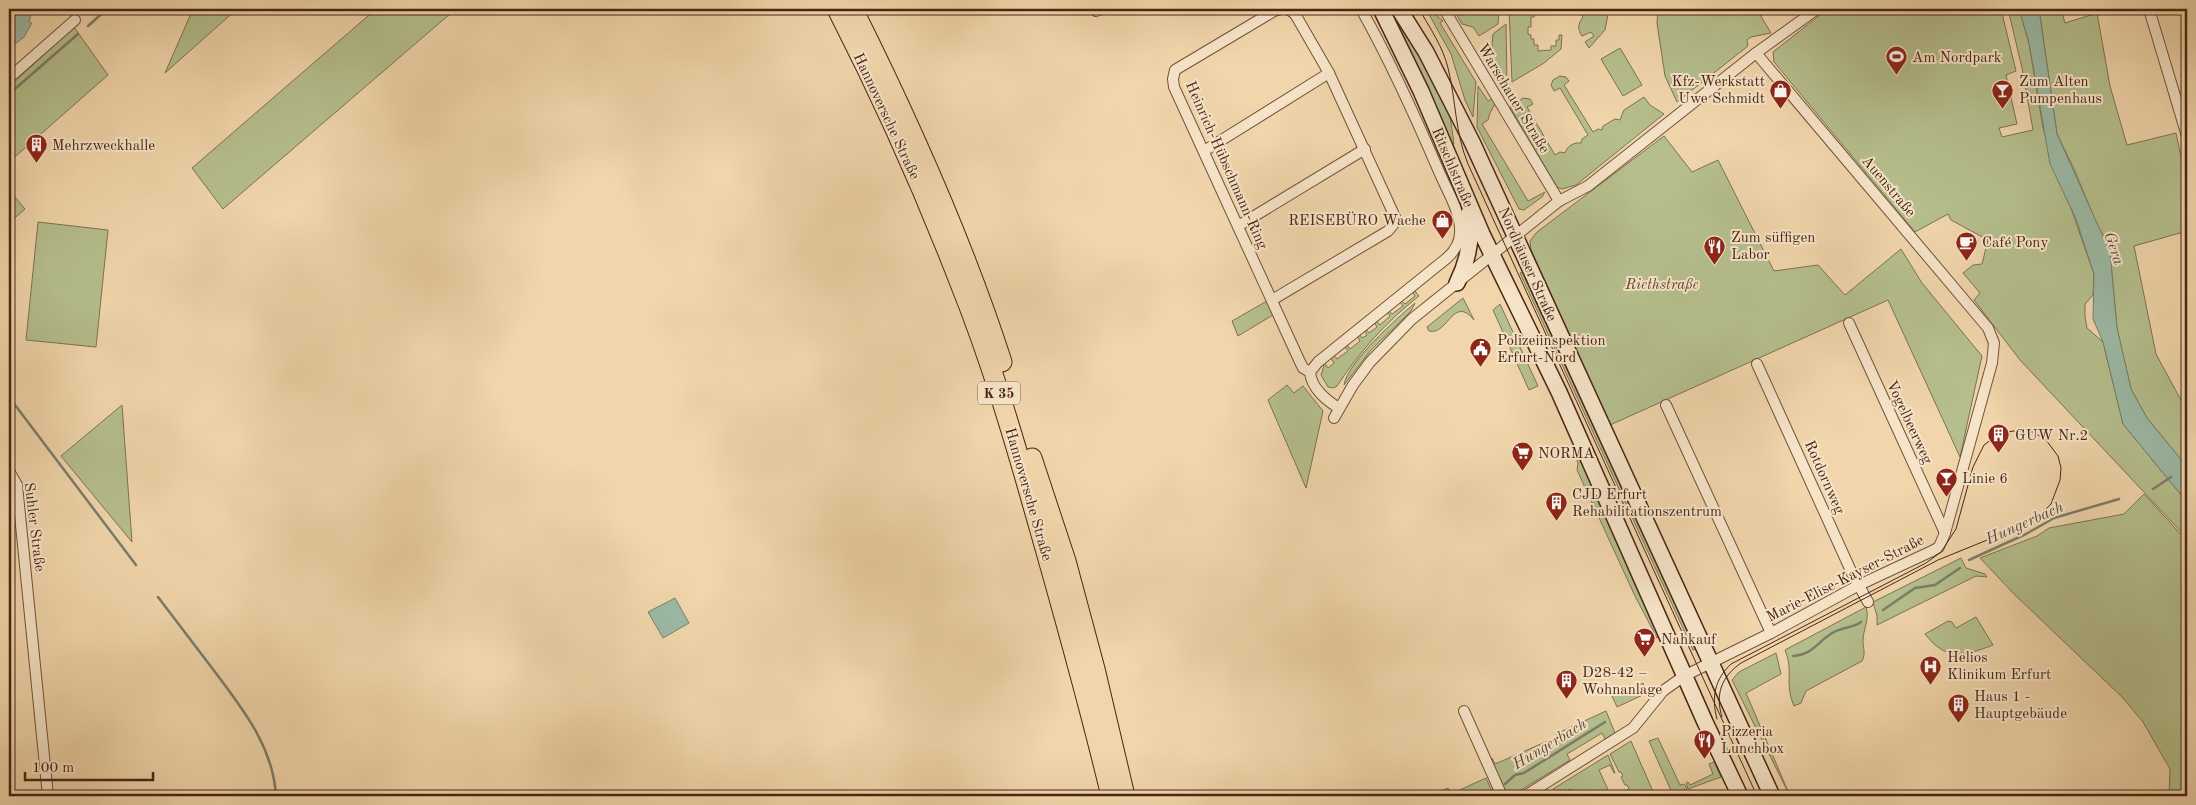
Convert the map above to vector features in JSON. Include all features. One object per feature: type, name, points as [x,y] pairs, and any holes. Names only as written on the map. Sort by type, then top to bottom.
[{"type":"highway","name":"Hannoversche Straße","points":[[837,9],[886,109],[959,281],[985,353],[1020,461],[1082,674],[1111,796]]},
{"type":"highway","name":"Hannoversche Straße","points":[[853,9],[933,182],[980,294],[1066,561],[1095,669],[1125,796]]},
{"type":"main road","name":"Nordhäuser Straße","points":[[1381,9],[1421,91],[1464,195],[1559,392],[1684,676],[1740,796]]},
{"type":"main road","name":"Nordhäuser Straße","points":[[1399,9],[1426,52],[1454,105],[1772,796]]},
{"type":"main road","points":[[1457,283],[1467,259],[1470,237],[1470,216],[1464,195]]},
{"type":"street","name":"Heinrich-Hübschmann-Ring","points":[[1272,300],[1388,231],[1393,225],[1395,217],[1329,73],[1295,14],[1288,9],[1274,11],[1175,70],[1174,87],[1303,368],[1310,372],[1311,379],[1316,388],[1327,400],[1339,408]]},
{"type":"street","name":"Ritschlstraße","points":[[1310,372],[1318,362],[1448,258],[1457,245],[1460,232],[1459,220],[1433,157],[1381,44],[1361,9]]},
{"type":"street","name":"Warschauer Straße","points":[[1444,9],[1559,201]]},
{"type":"street","points":[[1334,418],[1361,374],[1382,349],[1412,319],[1559,201],[1588,186],[1756,52],[1817,9]]},
{"type":"street","points":[[2149,9],[2184,110],[2187,136]]},
{"type":"street","points":[[9,78],[75,20]]},
{"type":"street","name":"Auenstraße","points":[[1756,52],[1988,328],[1994,343]]},
{"type":"street","points":[[1204,151],[1329,73]]},
{"type":"street","points":[[1238,226],[1365,149]]},
{"type":"street","name":"Vogelbeerweg","points":[[1849,323],[1945,534]]},
{"type":"street","name":"Marie-Elise-Kayser-Straße","points":[[1525,796],[1633,728],[1663,691],[1684,676],[1771,633],[1859,585],[1939,546],[1945,534],[1992,363],[1994,343]]},
{"type":"street","name":"Rotdornweg","points":[[1757,364],[1868,602]]},
{"type":"street","points":[[1666,405],[1771,633]]},
{"type":"street","name":"Suhler Straße","points":[[9,471],[17,485],[48,796]]},
{"type":"street","points":[[1464,711],[1502,796]]},
{"type":"green space","points":[[193,9],[237,9],[165,73]]},
{"type":"green space","points":[[376,9],[447,9],[450,14],[223,209],[192,168]]},
{"type":"green space","points":[[1386,9],[1394,9],[1448,102],[1454,144],[1448,147]]},
{"type":"green space","points":[[1426,9],[1429,9],[1443,21],[1440,23],[1476,82],[1473,117],[1465,100],[1451,54]]},
{"type":"green space","points":[[1453,9],[1474,9],[1474,13],[1487,13],[1487,9],[1499,9],[1498,24],[1479,36],[1473,27],[1462,24]]},
{"type":"green space","points":[[1509,9],[1556,11],[1556,13],[1543,15],[1542,13],[1535,13],[1534,17],[1531,17],[1531,27],[1528,27],[1528,34],[1531,35],[1531,39],[1534,39],[1534,45],[1538,45],[1538,51],[1551,50],[1551,46],[1556,46],[1556,40],[1559,40],[1559,35],[1562,35],[1561,49],[1544,63],[1512,82]]},
{"type":"green space","points":[[1581,9],[1609,9],[1605,30],[1589,48],[1585,42],[1594,36],[1591,32],[1582,36],[1579,31],[1580,22],[1583,17]]},
{"type":"green space","points":[[1658,9],[1758,9],[1771,33],[1751,37],[1747,40],[1748,46],[1677,102],[1665,76],[1657,23]]},
{"type":"green space","points":[[1832,9],[2001,9],[2016,71],[2006,75],[2017,124],[1999,128],[2002,137],[2033,130],[2022,68],[2008,9],[2019,9],[2029,43],[2043,128],[2094,274],[2093,295],[2085,304],[2087,328],[2103,342],[2123,424],[2187,502],[2187,538],[2020,360],[1974,300],[1980,293],[1963,273],[1973,265],[1982,264],[1988,240],[1951,220],[1948,214],[1915,232],[1774,62],[1773,52],[1825,11],[1827,14]]},
{"type":"green space","points":[[2039,9],[2061,9],[2065,23],[2097,13],[2110,86],[2127,145],[2176,133],[2187,186],[2187,231],[2134,246],[2156,354],[2182,402],[2187,407],[2187,467],[2147,418],[2131,389],[2117,328],[2111,264],[2104,236],[2098,227],[2057,134]]},
{"type":"green space","points":[[1506,24],[1507,84],[1491,57],[1493,34]]},
{"type":"green space","points":[[74,27],[108,75],[9,162],[9,87]]},
{"type":"green space","points":[[1620,48],[1642,85],[1623,96],[1601,59]]},
{"type":"green space","points":[[1560,76],[1566,77],[1569,81],[1564,85],[1593,132],[1598,129],[1602,130],[1603,126],[1615,119],[1620,120],[1624,110],[1644,97],[1650,105],[1664,114],[1576,185],[1562,189],[1557,187],[1510,107],[1523,98],[1530,99],[1533,104],[1527,107],[1555,155],[1560,152],[1565,153],[1569,146],[1581,143],[1582,139],[1588,135],[1560,88],[1554,91],[1551,85],[1553,80]]},
{"type":"green space","points":[[1478,86],[1488,101],[1493,98],[1495,104],[1488,120],[1482,124],[1528,201],[1545,192],[1542,197],[1524,210],[1519,209],[1477,127]]},
{"type":"green space","name":"Riethstraße","points":[[1664,136],[1692,172],[1718,160],[1774,271],[1818,265],[1845,295],[1901,249],[1922,283],[1982,356],[1960,457],[1888,300],[1610,425],[1531,250],[1530,241],[1537,232]]},
{"type":"green space","points":[[9,190],[25,209],[9,223]]},
{"type":"green space","points":[[38,222],[108,230],[96,347],[26,340]]},
{"type":"green space","points":[[1523,272],[1542,316],[1560,346],[1700,647],[1693,650],[1520,273]]},
{"type":"green space","points":[[1414,290],[1419,296],[1374,338],[1337,386],[1334,388],[1328,387],[1321,375],[1324,366],[1322,364],[1324,362],[1328,368],[1334,363],[1330,357],[1334,355],[1337,359],[1348,351],[1344,346],[1346,344],[1350,349],[1360,341],[1357,336],[1359,334],[1362,338],[1367,335],[1364,330],[1366,329],[1369,333],[1377,327],[1374,322],[1376,320],[1380,325],[1390,316],[1387,312],[1388,310],[1392,314],[1403,306],[1399,301],[1401,300],[1405,304],[1415,296],[1412,291]]},
{"type":"green space","points":[[1463,298],[1474,320],[1467,313],[1461,311],[1456,313],[1441,328],[1436,331],[1429,331],[1427,327]]},
{"type":"green space","points":[[1267,301],[1273,315],[1238,336],[1232,321]]},
{"type":"green space","points":[[1415,303],[1411,311],[1371,350],[1344,385],[1347,376],[1363,353]]},
{"type":"green space","points":[[1500,304],[1538,386],[1529,390],[1493,310]]},
{"type":"green space","points":[[1287,385],[1294,393],[1303,386],[1323,411],[1306,488],[1268,400]]},
{"type":"green space","points":[[122,405],[132,542],[61,456]]},
{"type":"green space","points":[[1571,446],[1577,448],[1661,636],[1657,638],[1635,596],[1577,470],[1578,463]]},
{"type":"green space","points":[[2144,494],[2187,541],[2187,796],[2169,796],[2170,769],[2143,722],[2122,697],[2014,594],[1980,558],[2037,536],[2049,528],[2124,514]]},
{"type":"green space","points":[[1961,558],[1966,568],[1985,574],[1987,577],[1976,576],[1877,625],[1877,616],[1873,602]]},
{"type":"green space","points":[[1866,607],[1867,620],[1863,637],[1864,653],[1862,661],[1806,691],[1801,703],[1794,706],[1790,691],[1788,658],[1785,650]]},
{"type":"green space","points":[[1976,617],[1993,645],[1965,654],[1949,653],[1933,643],[1925,634],[1948,621],[1952,622],[1956,628]]},
{"type":"green space","points":[[1776,653],[1781,674],[1746,693],[1790,796],[1732,680],[1739,672]]},
{"type":"green space","points":[[1643,683],[1647,693],[1617,707],[1611,694],[1630,685],[1632,688]]},
{"type":"green space","points":[[1606,711],[1615,733],[1605,739],[1602,733],[1567,754],[1570,760],[1511,796],[1506,796],[1491,762],[1492,758],[1495,764],[1557,737],[1556,734]]},
{"type":"green space","points":[[1658,738],[1680,785],[1684,784],[1687,789],[1673,795],[1649,741]]},
{"type":"green space","points":[[1631,741],[1655,796],[1630,796],[1627,790],[1629,788],[1625,785],[1621,777],[1623,776],[1610,754]]},
{"type":"green space","points":[[1608,755],[1615,773],[1610,765],[1599,770],[1611,796],[1575,796],[1571,789],[1560,794],[1561,796],[1557,796],[1553,789]]},
{"type":"green space","points":[[1714,762],[1721,777],[1688,789],[1686,783],[1688,782],[1690,785],[1713,774],[1709,764]]},
{"type":"green space","points":[[1486,778],[1494,796],[1444,796],[1441,791],[1448,788],[1451,794]]},
{"type":"shaded area","points":[[9,9],[34,9],[34,14],[31,15],[29,22],[32,23],[24,37],[9,49]]},
{"type":"shaded area","points":[[2019,9],[2039,9],[2057,134],[2110,252],[2117,328],[2131,389],[2147,418],[2187,467],[2187,502],[2123,424],[2103,342],[2093,319],[2094,274],[2076,219],[2050,164],[2029,43]]},
{"type":"shaded area","points":[[675,598],[689,623],[663,638],[648,612]]},
{"type":"waterway","points":[[88,26],[107,9]]},
{"type":"waterway","points":[[9,94],[78,34]]},
{"type":"waterway","points":[[9,397],[136,565]]},
{"type":"waterway","name":"Hungerbach","points":[[2153,489],[2171,477]]},
{"type":"waterway","name":"Hungerbach","points":[[1969,560],[2026,534],[2054,518],[2119,499]]},
{"type":"waterway","name":"Hungerbach","points":[[1883,610],[1915,588],[1935,585],[1960,568]]},
{"type":"waterway","points":[[158,597],[234,697],[254,728],[269,760],[274,777],[276,796]]},
{"type":"waterway","name":"Hungerbach","points":[[1793,656],[1806,653],[1834,632],[1861,622]]},
{"type":"waterway","name":"Hungerbach","points":[[1505,784],[1515,775],[1524,773],[1605,722]]},
{"type":"waterway","name":"Hungerbach","points":[[1486,796],[1490,794]]},
{"type":"tram line","points":[[1419,9],[1446,60],[1458,128],[1468,164],[1757,796]]},
{"type":"tram line","points":[[1717,719],[1714,703],[1716,689],[1721,676],[1731,664],[1926,563],[1941,552],[1956,529],[1973,467],[1984,445],[1999,434],[2013,431],[2033,432],[2046,440],[2058,456],[2061,468],[2060,480],[2051,504],[2034,521],[1938,560],[1741,663],[1734,668],[1721,687],[1719,701],[1722,717]]},
{"type":"place","name":"Am Nordpark","points":[[1896,76]]},
{"type":"place","name":"Kfz-Werkstatt Uwe Schmidt","points":[[1781,109]]},
{"type":"place","name":"Zum Alten Pumpenhaus","points":[[2003,109]]},
{"type":"place","name":"Mehrzweckhalle","points":[[36,164]]},
{"type":"place","name":"REISEBÜRO Wache","points":[[1442,239]]},
{"type":"place","name":"Café Pony","points":[[1966,261]]},
{"type":"place","name":"Zum süffigen Labor","points":[[1715,265]]},
{"type":"place","name":"Polizeiinspektion Erfurt-Nord","points":[[1481,368]]},
{"type":"place","name":"GUW Nr.2","points":[[1999,454]]},
{"type":"place","name":"NORMA","points":[[1522,472]]},
{"type":"place","name":"Linie 6","points":[[1946,497]]},
{"type":"place","name":"CJD Erfurt Rehabilitationszentrum","points":[[1556,522]]},
{"type":"place","name":"Nahkauf","points":[[1645,658]]},
{"type":"place","name":"Helios Klinikum Erfurt","points":[[1931,685]]},
{"type":"place","name":"D28-42 – Wohnanlage","points":[[1566,700]]},
{"type":"place","name":"Haus 1 - Hauptgebäude","points":[[1958,724]]},
{"type":"place","name":"Pizzeria Lunchbox","points":[[1705,759]]},
{"type":"water label","name":"Gera","points":[[2115,248]]}]
